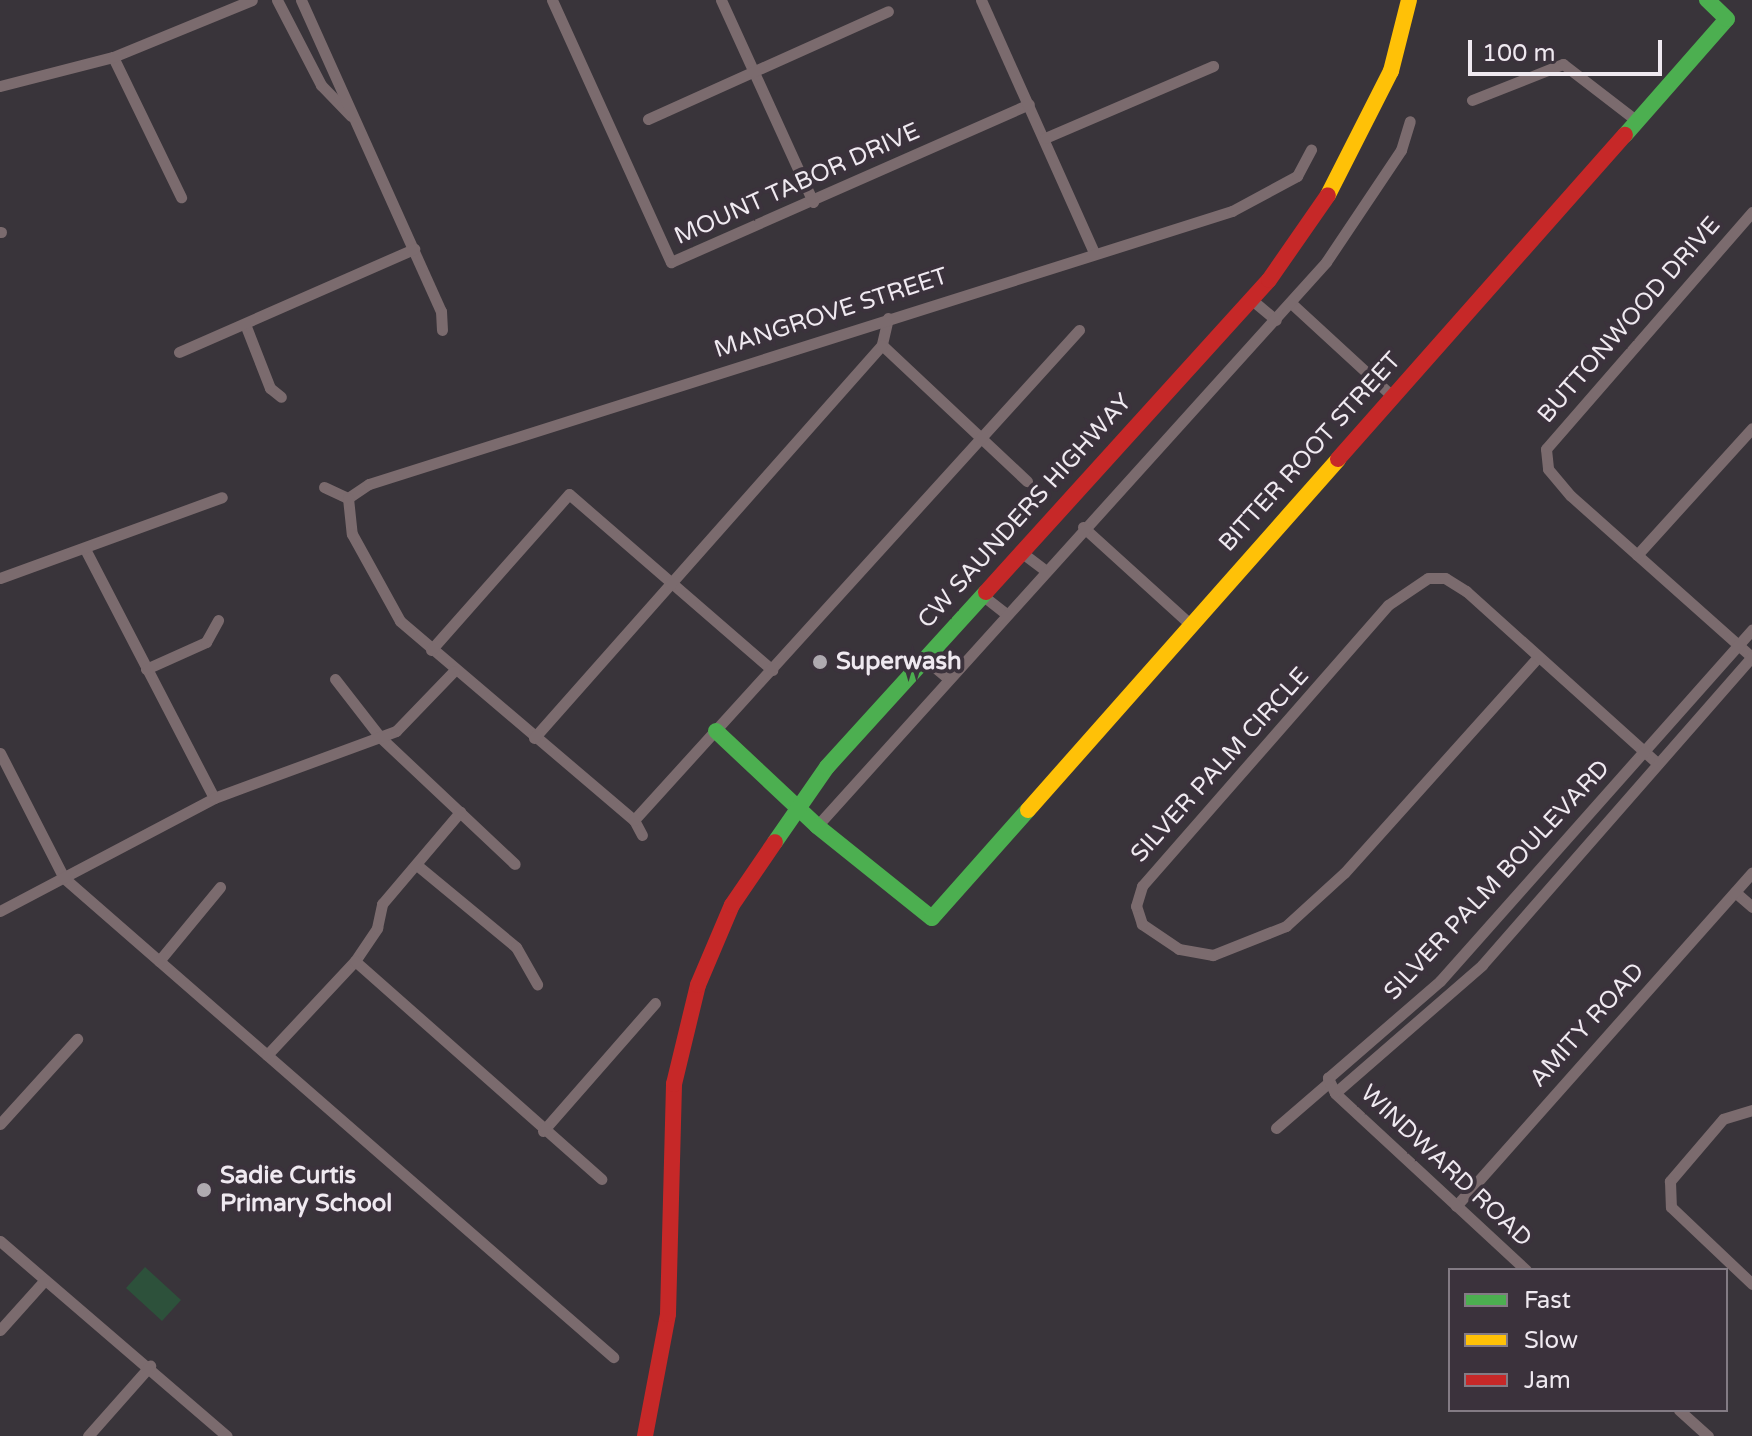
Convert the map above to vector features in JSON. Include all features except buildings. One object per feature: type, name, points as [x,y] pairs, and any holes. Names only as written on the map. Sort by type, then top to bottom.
[{"type":"main road","name":"CW SAUNDERS HIGHWAY","points":[[645,1436],[666,1333],[667,1159],[685,1034],[732,905],[796,806],[982,595],[1252,300],[1351,161],[1391,71],[1409,0]]},
{"type":"main road","name":"BITTER ROOT STREET","points":[[817,826],[932,918],[1189,623],[1727,19],[1707,0]]},
{"type":"main road","points":[[716,731],[817,826]]},
{"type":"street","points":[[0,86],[113,57],[252,0]]},
{"type":"street","points":[[277,0],[321,85],[351,117]]},
{"type":"street","points":[[301,0],[351,117],[414,249],[442,330]]},
{"type":"street","name":"MOUNT TABOR DRIVE","points":[[552,0],[666,259],[682,262],[1029,104]]},
{"type":"street","points":[[721,0],[813,202]]},
{"type":"street","points":[[981,0],[1093,250]]},
{"type":"street","points":[[648,119],[888,11]]},
{"type":"street","points":[[113,57],[181,197]]},
{"type":"street","points":[[1472,100],[1563,64],[1637,121]]},
{"type":"street","points":[[1045,138],[1213,66]]},
{"type":"street","points":[[817,826],[1083,527],[1291,303],[1365,207],[1410,121]]},
{"type":"street","name":"MANGROVE STREET","points":[[348,498],[369,484],[1093,250],[1257,202],[1297,176],[1311,150]]},
{"type":"street","name":"BUTTONWOOD DRIVE","points":[[1752,212],[1546,449],[1555,478],[1752,657]]},
{"type":"street","points":[[1742,224],[1752,232]]},
{"type":"street","points":[[179,352],[414,249]]},
{"type":"street","points":[[1252,300],[1276,320]]},
{"type":"street","points":[[1291,303],[1392,396]]},
{"type":"street","points":[[534,738],[882,345],[888,318]]},
{"type":"street","points":[[245,324],[270,388],[281,397]]},
{"type":"street","points":[[634,820],[983,440],[1079,330]]},
{"type":"street","points":[[882,345],[1027,481]]},
{"type":"street","points":[[1637,555],[1752,428]]},
{"type":"street","points":[[324,487],[348,498],[346,518],[370,571],[400,621],[454,671],[634,820],[642,835]]},
{"type":"street","points":[[431,650],[565,495],[675,581],[772,670]]},
{"type":"street","points":[[0,578],[222,497]]},
{"type":"street","points":[[1083,527],[1189,623]]},
{"type":"street","points":[[85,549],[214,798]]},
{"type":"street","points":[[1021,552],[1045,570]]},
{"type":"street","name":"SILVER PALM CIRCLE","points":[[1538,657],[1344,873],[1286,926],[1213,955],[1179,949],[1142,924],[1136,906],[1142,886],[1407,587],[1445,578],[1538,657],[1658,764]]},
{"type":"street","points":[[982,595],[1006,614]]},
{"type":"street","points":[[146,669],[206,642],[218,620]]},
{"type":"street","name":"SILVER PALM BOULEVARD","points":[[1331,1089],[1336,1067],[1440,981],[1752,630]]},
{"type":"street","name":"SILVER PALM BOULEVARD","points":[[1331,1089],[1482,965],[1752,657]]},
{"type":"street","points":[[925,659],[948,678]]},
{"type":"street","points":[[0,911],[214,798],[380,737],[411,720],[454,671]]},
{"type":"street","points":[[335,679],[380,737],[515,864]]},
{"type":"street","points":[[0,753],[64,878],[613,1357]]},
{"type":"street","points":[[267,1055],[355,961],[377,928],[382,904],[418,866],[460,812]]},
{"type":"street","points":[[418,866],[516,947],[537,984]]},
{"type":"street","name":"AMITY ROAD","points":[[1456,1206],[1752,873]]},
{"type":"street","points":[[159,961],[220,887]]},
{"type":"street","points":[[1735,892],[1752,907]]},
{"type":"street","points":[[355,961],[543,1131],[601,1179]]},
{"type":"street","points":[[543,1131],[655,1003]]},
{"type":"street","points":[[0,1124],[77,1039]]},
{"type":"street","points":[[1276,1128],[1331,1089]]},
{"type":"street","name":"WINDWARD ROAD","points":[[1331,1089],[1524,1268]]},
{"type":"street","points":[[1752,1110],[1723,1119],[1670,1181],[1671,1207],[1752,1284]]},
{"type":"street","points":[[0,1241],[44,1281],[150,1366],[227,1436]]},
{"type":"street","points":[[0,1330],[44,1281]]},
{"type":"street","points":[[88,1436],[150,1366]]},
{"type":"street","points":[[1681,1412],[1708,1436]]},
{"type":"green space","points":[[145,1267],[181,1300],[162,1321],[126,1288]]},
{"type":"traffic: fast","points":[[1625,135],[1727,19],[1707,0]]},
{"type":"traffic: fast","points":[[775,842],[827,767],[986,592]]},
{"type":"traffic: fast","points":[[716,731],[817,826],[932,918],[1028,810]]},
{"type":"traffic: slow","points":[[1328,195],[1391,71],[1409,0]]},
{"type":"traffic: slow","points":[[1028,810],[1338,459]]},
{"type":"traffic: jam","points":[[1338,459],[1625,135]]},
{"type":"traffic: jam","points":[[986,592],[1269,280],[1328,195]]},
{"type":"traffic: jam","points":[[645,1436],[668,1314],[674,1084],[698,985],[732,905],[775,842]]},
{"type":"place","name":"Superwash","points":[[820,662]]},
{"type":"place","name":"Sadie Curtis Primary School","points":[[204,1190]]}]
